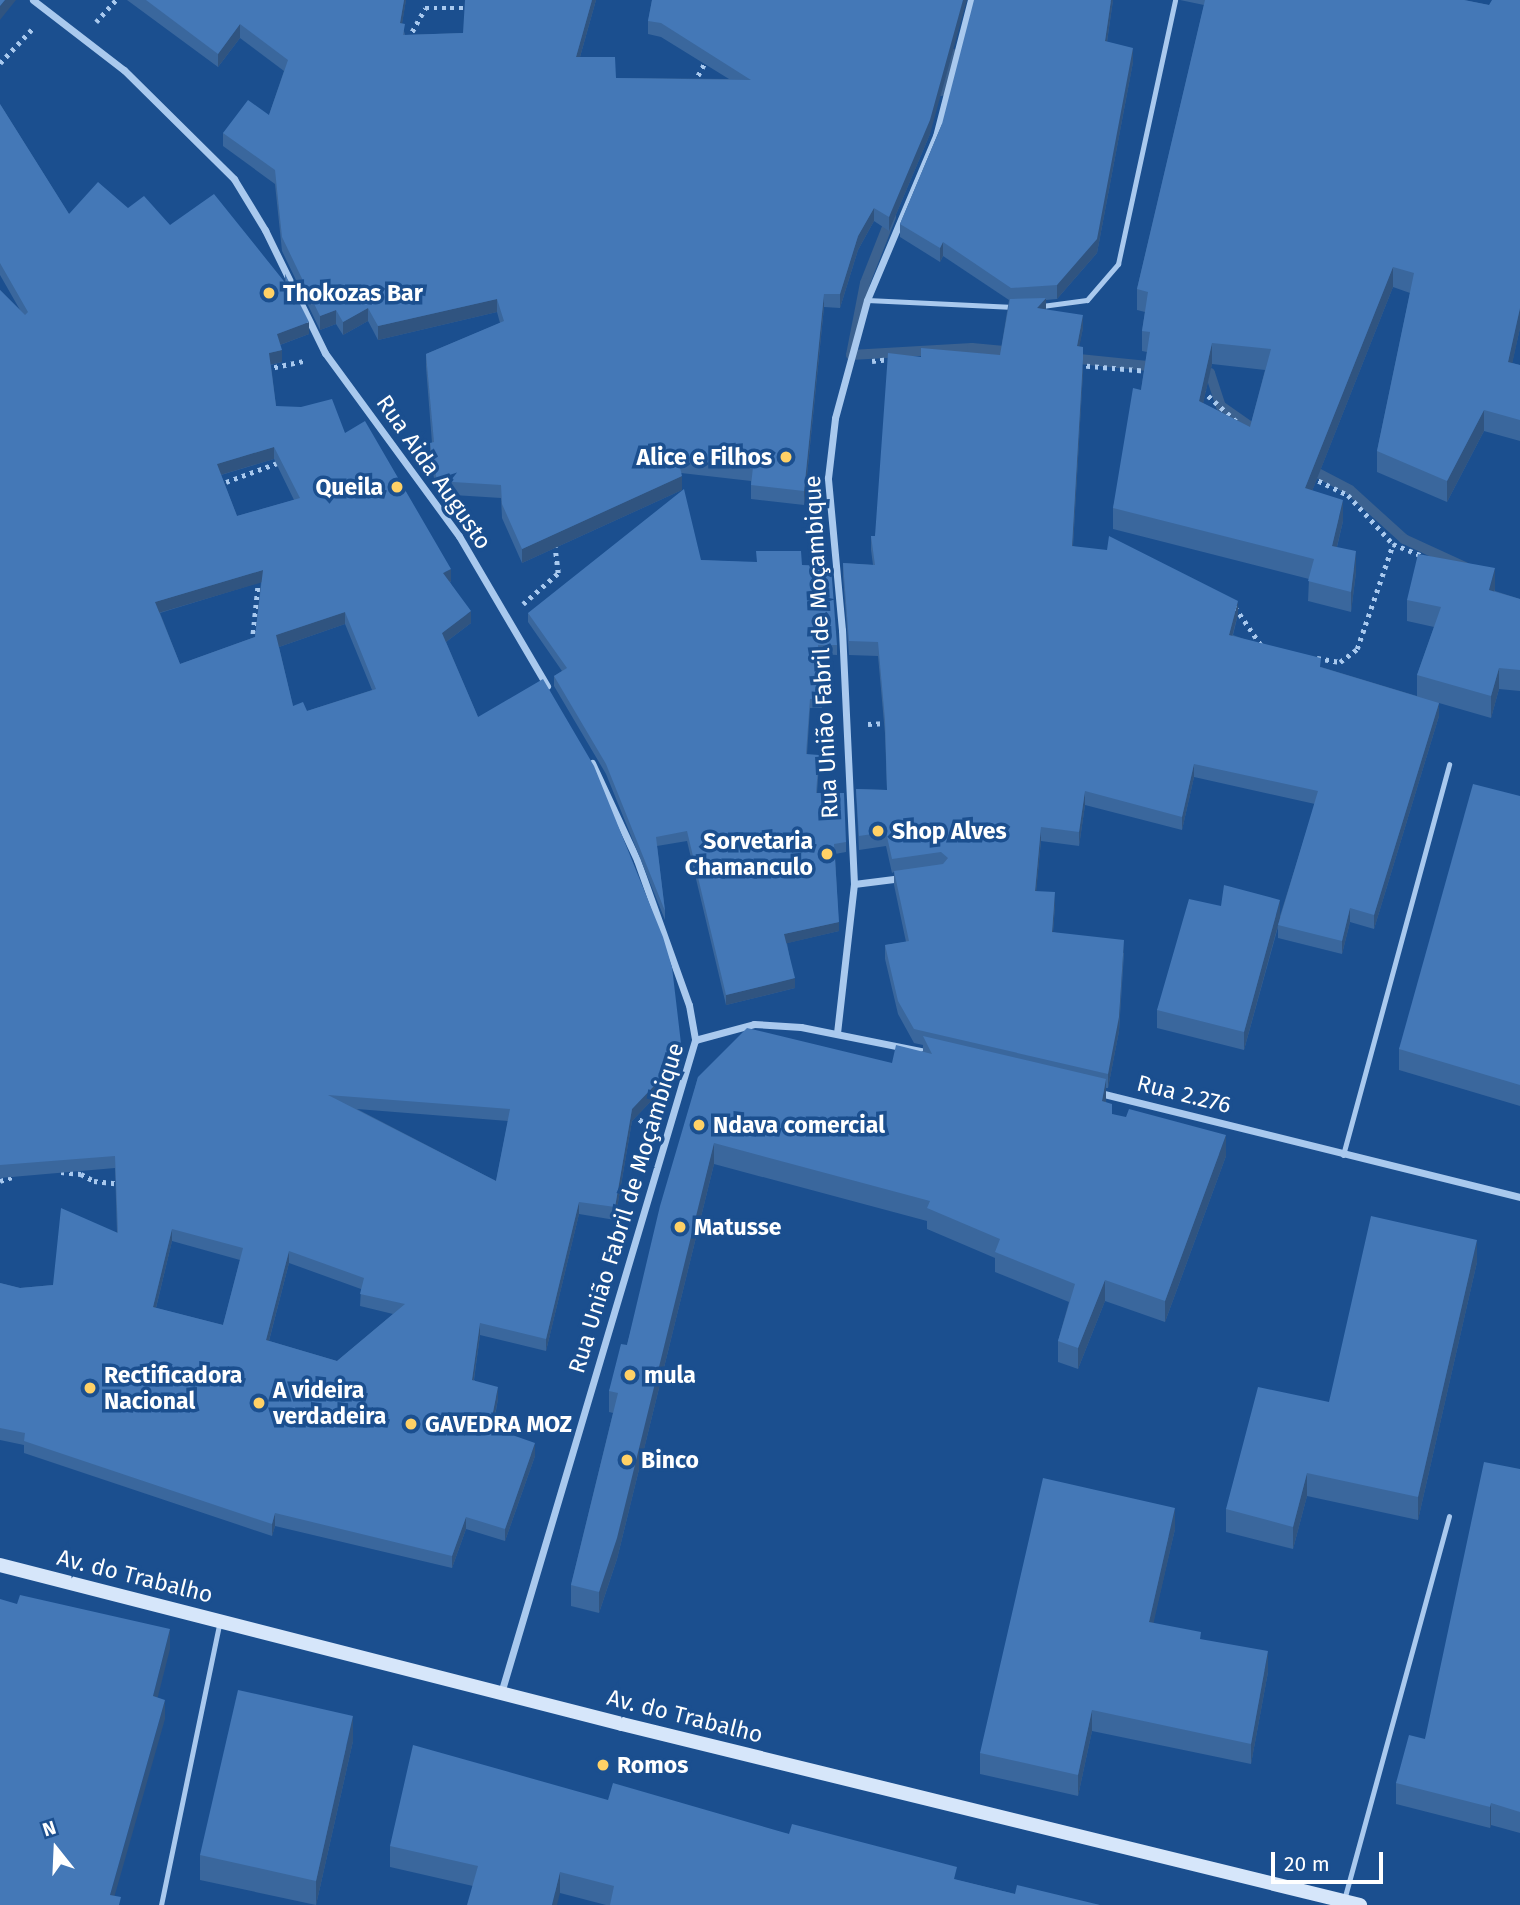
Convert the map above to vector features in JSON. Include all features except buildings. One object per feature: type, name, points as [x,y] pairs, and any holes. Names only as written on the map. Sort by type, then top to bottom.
[{"type":"main road","name":"Av. do Trabalho","points":[[0,1565],[501,1693],[1360,1905]]},
{"type":"street","name":"Rua Aida Augusto","points":[[33,0],[124,70],[234,179],[265,230],[325,353],[459,536],[552,695]]},
{"type":"street","name":"Rua União Fabril de Moçambique","points":[[501,1693],[695,1040],[754,1024],[837,1033],[855,884],[828,478],[835,418],[867,300],[936,136],[971,0]]},
{"type":"street","points":[[586,753],[637,860],[689,1005],[695,1040]]},
{"type":"street","points":[[855,884],[907,878]]},
{"type":"street","points":[[837,1033],[939,1054]]},
{"type":"street","name":"Rua 2.276","points":[[1094,1091],[1520,1198]]},
{"type":"lane","points":[[1031,308],[1087,300],[1118,264],[1175,0]]},
{"type":"lane","points":[[867,300],[1017,307]]},
{"type":"lane","points":[[1342,1155],[1449,764]]},
{"type":"lane","points":[[1344,1900],[1449,1516]]},
{"type":"lane","points":[[161,1905],[220,1620]]},
{"type":"path","points":[[405,47],[425,8],[474,8]]},
{"type":"path","points":[[0,63],[48,13]]},
{"type":"path","points":[[692,88],[709,54]]},
{"type":"path","points":[[251,370],[278,368],[325,353]]},
{"type":"path","points":[[850,362],[905,358]]},
{"type":"path","points":[[1063,365],[1152,372]]},
{"type":"path","points":[[1197,386],[1243,428]]},
{"type":"path","points":[[226,481],[290,458]]},
{"type":"path","points":[[1308,475],[1348,495],[1392,544],[1427,558]]},
{"type":"path","points":[[507,619],[558,573],[552,533]]},
{"type":"path","points":[[1312,657],[1340,662],[1357,649],[1392,544]]},
{"type":"path","points":[[251,647],[256,583],[266,579]]},
{"type":"path","points":[[1230,605],[1241,611],[1261,645],[1274,649]]},
{"type":"path","points":[[846,726],[896,722]]},
{"type":"path","points":[[622,1108],[665,1139]]},
{"type":"path","points":[[81,1174],[82,1161]]},
{"type":"path","points":[[58,1172],[81,1174],[94,1181],[134,1185]]},
{"type":"path","points":[[0,1181],[22,1174]]},
{"type":"waterway","points":[[941,91],[954,54]]},
{"type":"waterway","points":[[891,217],[865,283],[851,355],[972,348],[1015,352]]},
{"type":"waterway","points":[[1069,358],[1158,367]]},
{"type":"waterway","points":[[1198,372],[1210,373],[1221,406],[1261,434]]},
{"type":"waterway","points":[[1308,468],[1350,490],[1404,539],[1467,568]]},
{"type":"place","name":"Thokozas Bar","points":[[269,293]]},
{"type":"place","name":"Alice e Filhos","points":[[786,457]]},
{"type":"place","name":"Queila","points":[[397,487]]},
{"type":"place","name":"Shop Alves","points":[[878,831]]},
{"type":"place","name":"Sorvetaria Chamanculo","points":[[827,854]]},
{"type":"place","name":"Ndava comercial","points":[[699,1125]]},
{"type":"place","name":"Matusse","points":[[680,1227]]},
{"type":"place","name":"mula","points":[[630,1375]]},
{"type":"place","name":"Rectificadora Nacional","points":[[90,1388]]},
{"type":"place","name":"A videira verdadeira","points":[[259,1403]]},
{"type":"place","name":"GAVEDRA MOZ","points":[[411,1424]]},
{"type":"place","name":"Binco","points":[[627,1460]]},
{"type":"place","name":"Romos","points":[[603,1765]]}]
